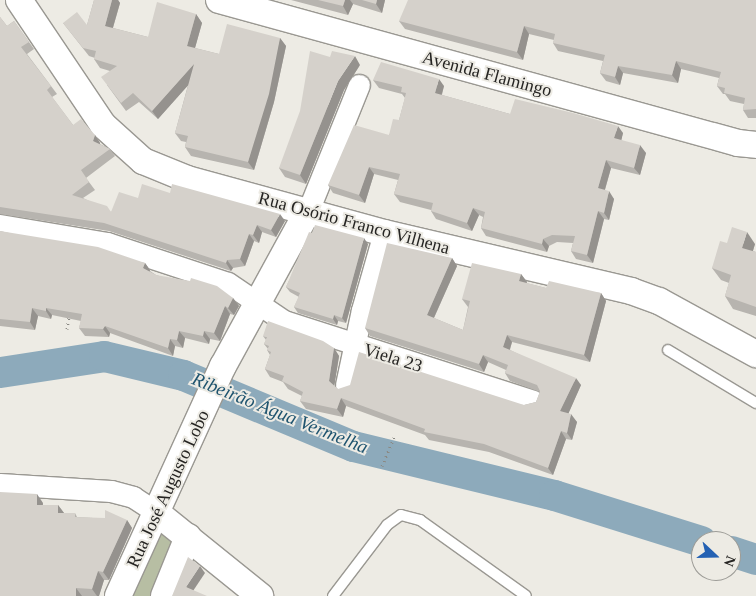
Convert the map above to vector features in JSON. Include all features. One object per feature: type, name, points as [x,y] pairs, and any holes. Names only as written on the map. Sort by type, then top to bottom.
[{"type":"street","name":"Rua Osório Franco Vilhena","points":[[19,0],[103,125],[128,151],[143,161],[187,179],[384,233],[631,291],[659,301],[756,354]]},
{"type":"street","name":"Avenida Flamingo","points":[[219,0],[738,143],[756,145]]},
{"type":"street","name":"Rua José Augusto Lobo","points":[[118,596],[223,366],[308,211],[359,84]]},
{"type":"street","name":"Viela 23","points":[[0,225],[107,243],[228,283],[284,321],[356,346],[533,401]]},
{"type":"street","points":[[346,385],[356,346],[362,310],[384,233]]},
{"type":"street","points":[[0,484],[111,491],[133,497],[156,512],[260,596]]},
{"type":"street","points":[[164,596],[188,537]]},
{"type":"lane","points":[[668,350],[756,403]]},
{"type":"lane","points":[[333,596],[387,525],[401,515],[420,520],[526,596]]},
{"type":"path","points":[[67,330],[70,311]]},
{"type":"path","points":[[382,466],[395,435]]},
{"type":"green space","points":[[158,531],[170,540],[174,551],[154,596],[128,596]]},
{"type":"building","points":[[94,0],[112,0],[105,26],[148,37],[157,2],[196,14],[187,46],[219,54],[227,24],[280,38],[269,94],[248,162],[185,147],[188,136],[175,133],[194,64],[152,111],[133,93],[121,103],[101,77],[117,66],[94,59],[96,51],[83,48],[63,23],[77,12],[87,25]]},
{"type":"building","points":[[318,0],[345,0],[343,6]]},
{"type":"building","points":[[362,0],[377,0],[376,4]]},
{"type":"building","points":[[408,0],[756,0],[756,109],[743,110],[745,98],[724,93],[725,88],[717,86],[721,72],[676,61],[672,75],[618,66],[615,77],[600,73],[605,55],[553,43],[555,34],[524,26],[517,52],[399,21]]},
{"type":"building","points":[[0,17],[7,26],[14,21],[29,42],[21,47],[51,86],[47,90],[73,125],[81,119],[95,135],[93,141],[110,149],[81,170],[89,182],[72,195],[107,206],[111,212],[119,192],[138,198],[142,184],[170,193],[172,184],[280,214],[271,230],[257,225],[253,235],[249,234],[240,259],[227,260],[226,263],[104,223],[0,207]]},
{"type":"building","points":[[310,51],[330,57],[332,51],[355,56],[338,81],[300,175],[279,168],[300,111]]},
{"type":"building","points":[[381,62],[439,79],[435,93],[510,114],[515,99],[573,113],[618,126],[614,138],[640,145],[634,168],[606,160],[598,188],[609,191],[604,213],[598,211],[587,255],[571,251],[575,236],[552,235],[543,239],[542,244],[481,228],[485,212],[473,208],[467,223],[431,211],[433,203],[394,194],[400,174],[369,167],[359,195],[328,185],[354,125],[389,135],[393,119],[399,120],[406,93],[401,92],[402,87],[373,80]]},
{"type":"building","points":[[315,225],[364,238],[342,318],[334,315],[333,319],[294,307],[300,293],[286,287],[309,232],[312,233]]},
{"type":"building","points":[[732,227],[747,232],[742,248],[756,252],[756,307],[725,296],[731,275],[712,268],[720,241],[727,243]]},
{"type":"building","points":[[0,231],[98,247],[145,263],[143,268],[156,275],[190,281],[191,278],[217,286],[233,298],[228,308],[225,306],[214,333],[204,331],[203,336],[179,331],[177,340],[170,339],[168,348],[105,326],[103,329],[79,328],[82,314],[46,308],[46,311],[32,308],[30,322],[0,319]]},
{"type":"building","points":[[387,243],[452,258],[427,315],[463,330],[470,301],[462,299],[472,263],[521,274],[519,281],[546,288],[549,281],[601,293],[584,355],[507,335],[503,347],[576,378],[560,411],[571,414],[567,433],[561,431],[548,468],[484,444],[424,432],[425,429],[341,398],[337,409],[300,401],[303,392],[282,381],[284,376],[265,369],[271,352],[267,350],[269,346],[264,344],[267,337],[263,336],[268,321],[323,341],[334,348],[329,381],[338,389],[350,385],[359,352],[524,405],[536,402],[540,391],[537,385],[505,373],[508,365],[483,355],[479,364],[365,328]]},
{"type":"building","points":[[0,492],[37,494],[37,505],[58,505],[58,513],[75,513],[75,517],[105,518],[105,510],[127,520],[103,572],[98,571],[92,589],[76,588],[76,596],[0,596]]},
{"type":"building","points":[[188,557],[200,566],[186,587],[207,596],[172,596]]},
{"type":"waterway","name":"Ribeirão Água Vermelha","points":[[0,372],[104,356],[183,375],[353,446],[554,495],[691,538]]},
{"type":"waterway","name":"Ribeirão Água Vermelha","points":[[741,554],[756,559]]}]
